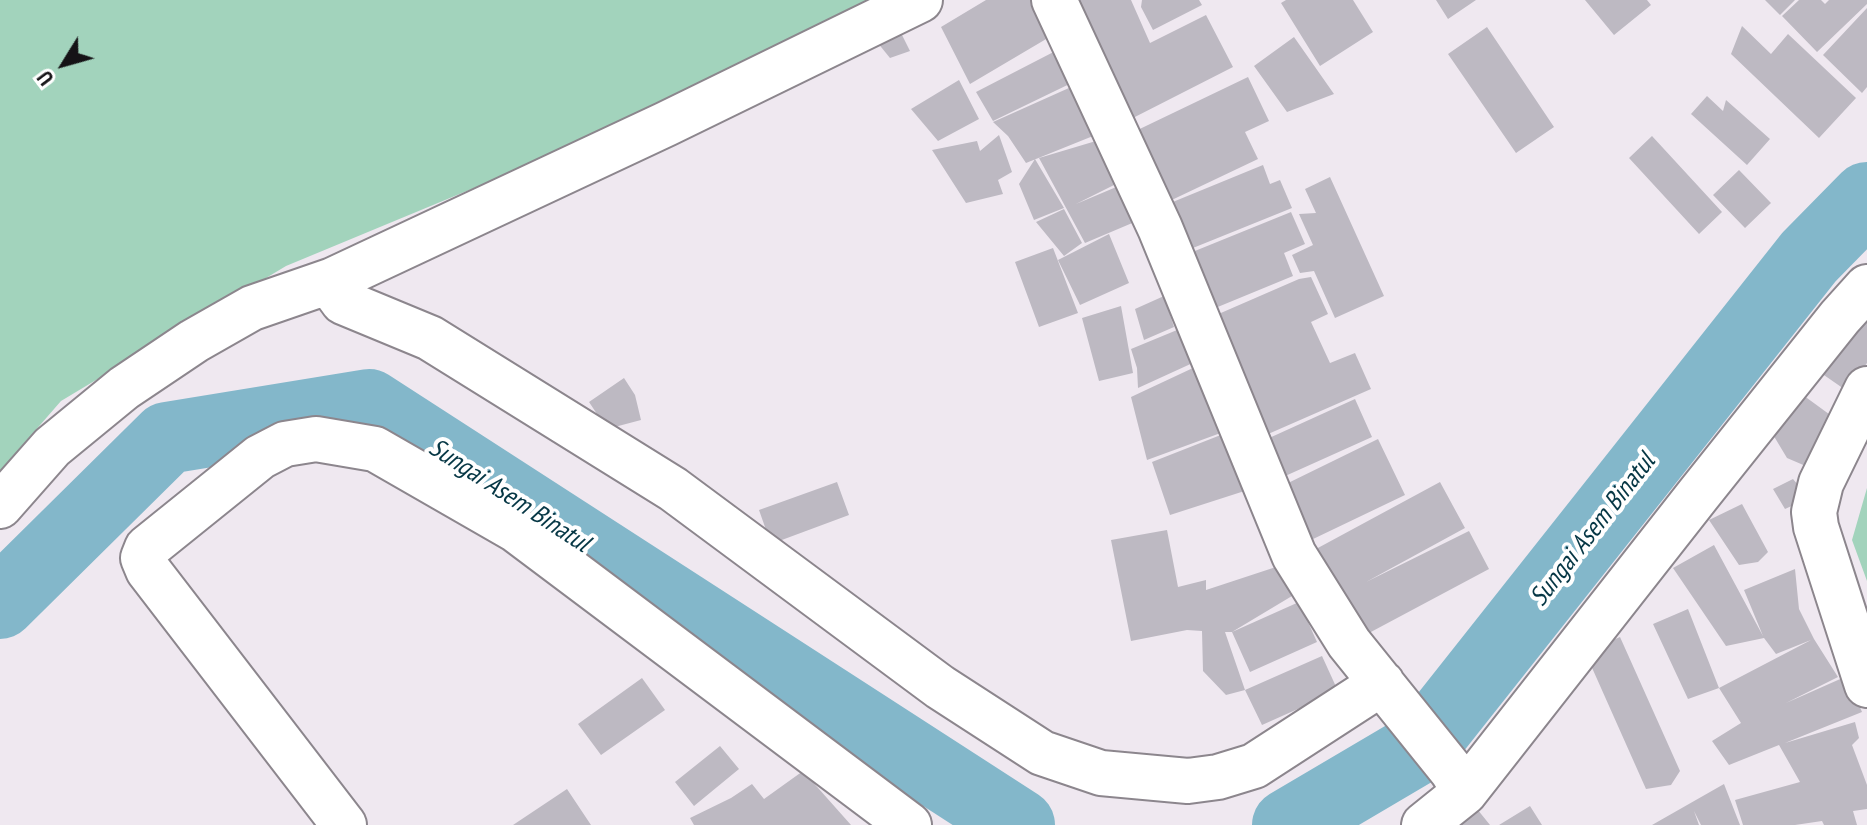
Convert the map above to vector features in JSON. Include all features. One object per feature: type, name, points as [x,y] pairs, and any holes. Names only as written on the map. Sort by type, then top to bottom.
[{"type":"street","points":[[0,506],[52,447],[124,388],[252,308],[333,280],[666,124],[920,0]]},
{"type":"street","points":[[1054,0],[1160,228],[1294,555],[1349,643],[1458,782]]},
{"type":"street","points":[[333,280],[335,291],[343,302],[430,338],[673,489],[940,687],[1042,753],[1101,773],[1188,781],[1218,777],[1254,766],[1385,687]]},
{"type":"street","points":[[1423,825],[1867,287]]},
{"type":"street","points":[[1867,389],[1821,483],[1814,512],[1816,527],[1867,685]]},
{"type":"street","points":[[344,825],[148,570],[143,558],[147,548],[260,457],[285,444],[316,439],[375,449],[516,530],[909,825]]},
{"type":"green space","points":[[0,0],[874,0],[597,137],[286,266],[61,401],[0,471]]},
{"type":"green space","points":[[1867,488],[1867,581],[1852,540]]},
{"type":"building","points":[[986,0],[1035,0],[1058,32],[970,84],[941,27]]},
{"type":"building","points":[[1065,0],[1131,0],[1150,43],[1206,15],[1233,67],[1127,121]]},
{"type":"building","points":[[1142,0],[1199,0],[1202,5],[1153,30],[1141,7]]},
{"type":"building","points":[[1286,0],[1353,0],[1373,32],[1320,66],[1281,3]]},
{"type":"building","points":[[1436,0],[1476,0],[1448,19]]},
{"type":"building","points":[[1585,0],[1647,0],[1651,5],[1614,35]]},
{"type":"building","points":[[1765,0],[1795,0],[1780,15]]},
{"type":"building","points":[[1799,0],[1821,0],[1825,4],[1829,0],[1867,0],[1867,4],[1817,52],[1782,16]]},
{"type":"building","points":[[1867,8],[1867,87],[1862,93],[1823,55]]},
{"type":"building","points":[[1742,26],[1771,54],[1788,34],[1856,98],[1819,138],[1731,54]]},
{"type":"building","points":[[1487,27],[1554,127],[1516,153],[1448,54]]},
{"type":"building","points":[[901,33],[910,51],[890,58],[877,42]]},
{"type":"building","points":[[1294,37],[1334,94],[1287,112],[1254,66]]},
{"type":"building","points":[[1069,44],[1084,77],[993,121],[976,92]]},
{"type":"building","points":[[1248,77],[1269,121],[1245,132],[1258,159],[1157,207],[1123,137]]},
{"type":"building","points":[[1089,79],[1103,132],[1026,163],[1008,136],[993,122]]},
{"type":"building","points":[[959,80],[979,119],[938,141],[911,109]]},
{"type":"building","points":[[1707,96],[1723,111],[1726,100],[1770,139],[1747,165],[1691,114]]},
{"type":"building","points":[[999,135],[1012,172],[998,180],[1003,194],[966,203],[932,150],[977,141],[980,151]]},
{"type":"building","points":[[1652,136],[1722,212],[1699,234],[1629,158]]},
{"type":"building","points":[[1106,138],[1132,176],[1076,204],[1121,185],[1137,221],[1085,243],[1039,158]]},
{"type":"building","points":[[1035,159],[1064,208],[1034,220],[1019,184]]},
{"type":"building","points":[[1263,165],[1270,184],[1280,180],[1292,208],[1183,252],[1163,206]]},
{"type":"building","points":[[1739,170],[1771,203],[1745,228],[1713,195]]},
{"type":"building","points":[[1330,177],[1384,296],[1335,318],[1314,271],[1300,273],[1292,255],[1313,245],[1299,214],[1316,213],[1305,189]]},
{"type":"building","points":[[1064,209],[1082,243],[1064,256],[1036,222]]},
{"type":"building","points":[[1291,212],[1305,244],[1284,253],[1293,276],[1208,311],[1185,255]]},
{"type":"building","points":[[1109,234],[1129,283],[1080,305],[1058,260]]},
{"type":"building","points":[[1053,248],[1078,313],[1039,327],[1015,262]]},
{"type":"building","points":[[1311,277],[1328,314],[1311,322],[1330,363],[1355,353],[1371,389],[1259,438],[1207,319],[1299,279]]},
{"type":"building","points":[[1867,295],[1867,363],[1847,391],[1821,373]]},
{"type":"building","points":[[1164,296],[1174,327],[1144,340],[1135,309]]},
{"type":"building","points":[[1121,306],[1133,373],[1099,381],[1082,318]]},
{"type":"building","points":[[1194,323],[1208,356],[1138,388],[1137,368],[1131,349]]},
{"type":"building","points":[[1210,360],[1237,427],[1147,460],[1131,397]]},
{"type":"building","points":[[624,378],[635,395],[641,420],[607,429],[589,402]]},
{"type":"building","points":[[1796,390],[1844,425],[1815,470],[1787,458],[1766,423]]},
{"type":"building","points":[[1355,399],[1372,437],[1283,477],[1267,439]]},
{"type":"building","points":[[1236,429],[1260,486],[1170,515],[1152,462]]},
{"type":"building","points":[[1378,439],[1405,495],[1311,540],[1284,485]]},
{"type":"building","points":[[1793,479],[1809,498],[1785,509],[1773,489]]},
{"type":"building","points":[[837,482],[849,515],[771,544],[759,510]]},
{"type":"building","points":[[1440,482],[1465,528],[1366,582],[1469,531],[1489,569],[1369,633],[1340,595],[1316,549]]},
{"type":"building","points":[[1742,504],[1768,552],[1758,562],[1739,565],[1709,520]]},
{"type":"building","points":[[1167,530],[1178,587],[1206,580],[1206,590],[1282,565],[1292,596],[1232,632],[1225,632],[1245,690],[1226,695],[1203,671],[1202,631],[1187,630],[1131,641],[1111,540]]},
{"type":"building","points":[[1714,545],[1763,636],[1744,590],[1795,569],[1799,609],[1838,677],[1786,703],[1847,676],[1862,712],[1785,743],[1855,722],[1859,738],[1852,745],[1867,785],[1867,809],[1853,811],[1857,825],[1824,825],[1822,821],[1795,825],[1743,825],[1735,800],[1800,782],[1779,745],[1729,765],[1712,741],[1741,723],[1719,688],[1811,640],[1776,654],[1764,638],[1726,646],[1673,568]]},
{"type":"building","points":[[1299,602],[1317,642],[1250,672],[1232,632]]},
{"type":"building","points":[[1688,609],[1719,688],[1688,699],[1653,624]]},
{"type":"building","points":[[1620,637],[1680,771],[1671,785],[1646,789],[1585,652]]},
{"type":"building","points":[[1322,656],[1338,691],[1262,725],[1245,690]]},
{"type":"building","points":[[642,678],[665,710],[601,755],[578,724]]},
{"type":"building","points":[[720,746],[739,769],[694,806],[675,782]]},
{"type":"building","points":[[803,771],[851,825],[694,825],[690,818],[752,784],[764,799]]},
{"type":"building","points":[[1724,784],[1740,825],[1701,825],[1694,811],[1699,825],[1652,825]]},
{"type":"building","points":[[567,789],[591,825],[513,825]]},
{"type":"building","points":[[1469,799],[1490,825],[1437,825]]},
{"type":"building","points":[[1530,806],[1542,825],[1499,825]]},
{"type":"waterway","name":"Sungai Asem Binatul","points":[[1288,825],[1422,746],[1809,257],[1867,198]]},
{"type":"waterway","name":"Sungai Asem Binatul","points":[[0,603],[167,438],[369,405],[1019,825]]}]
